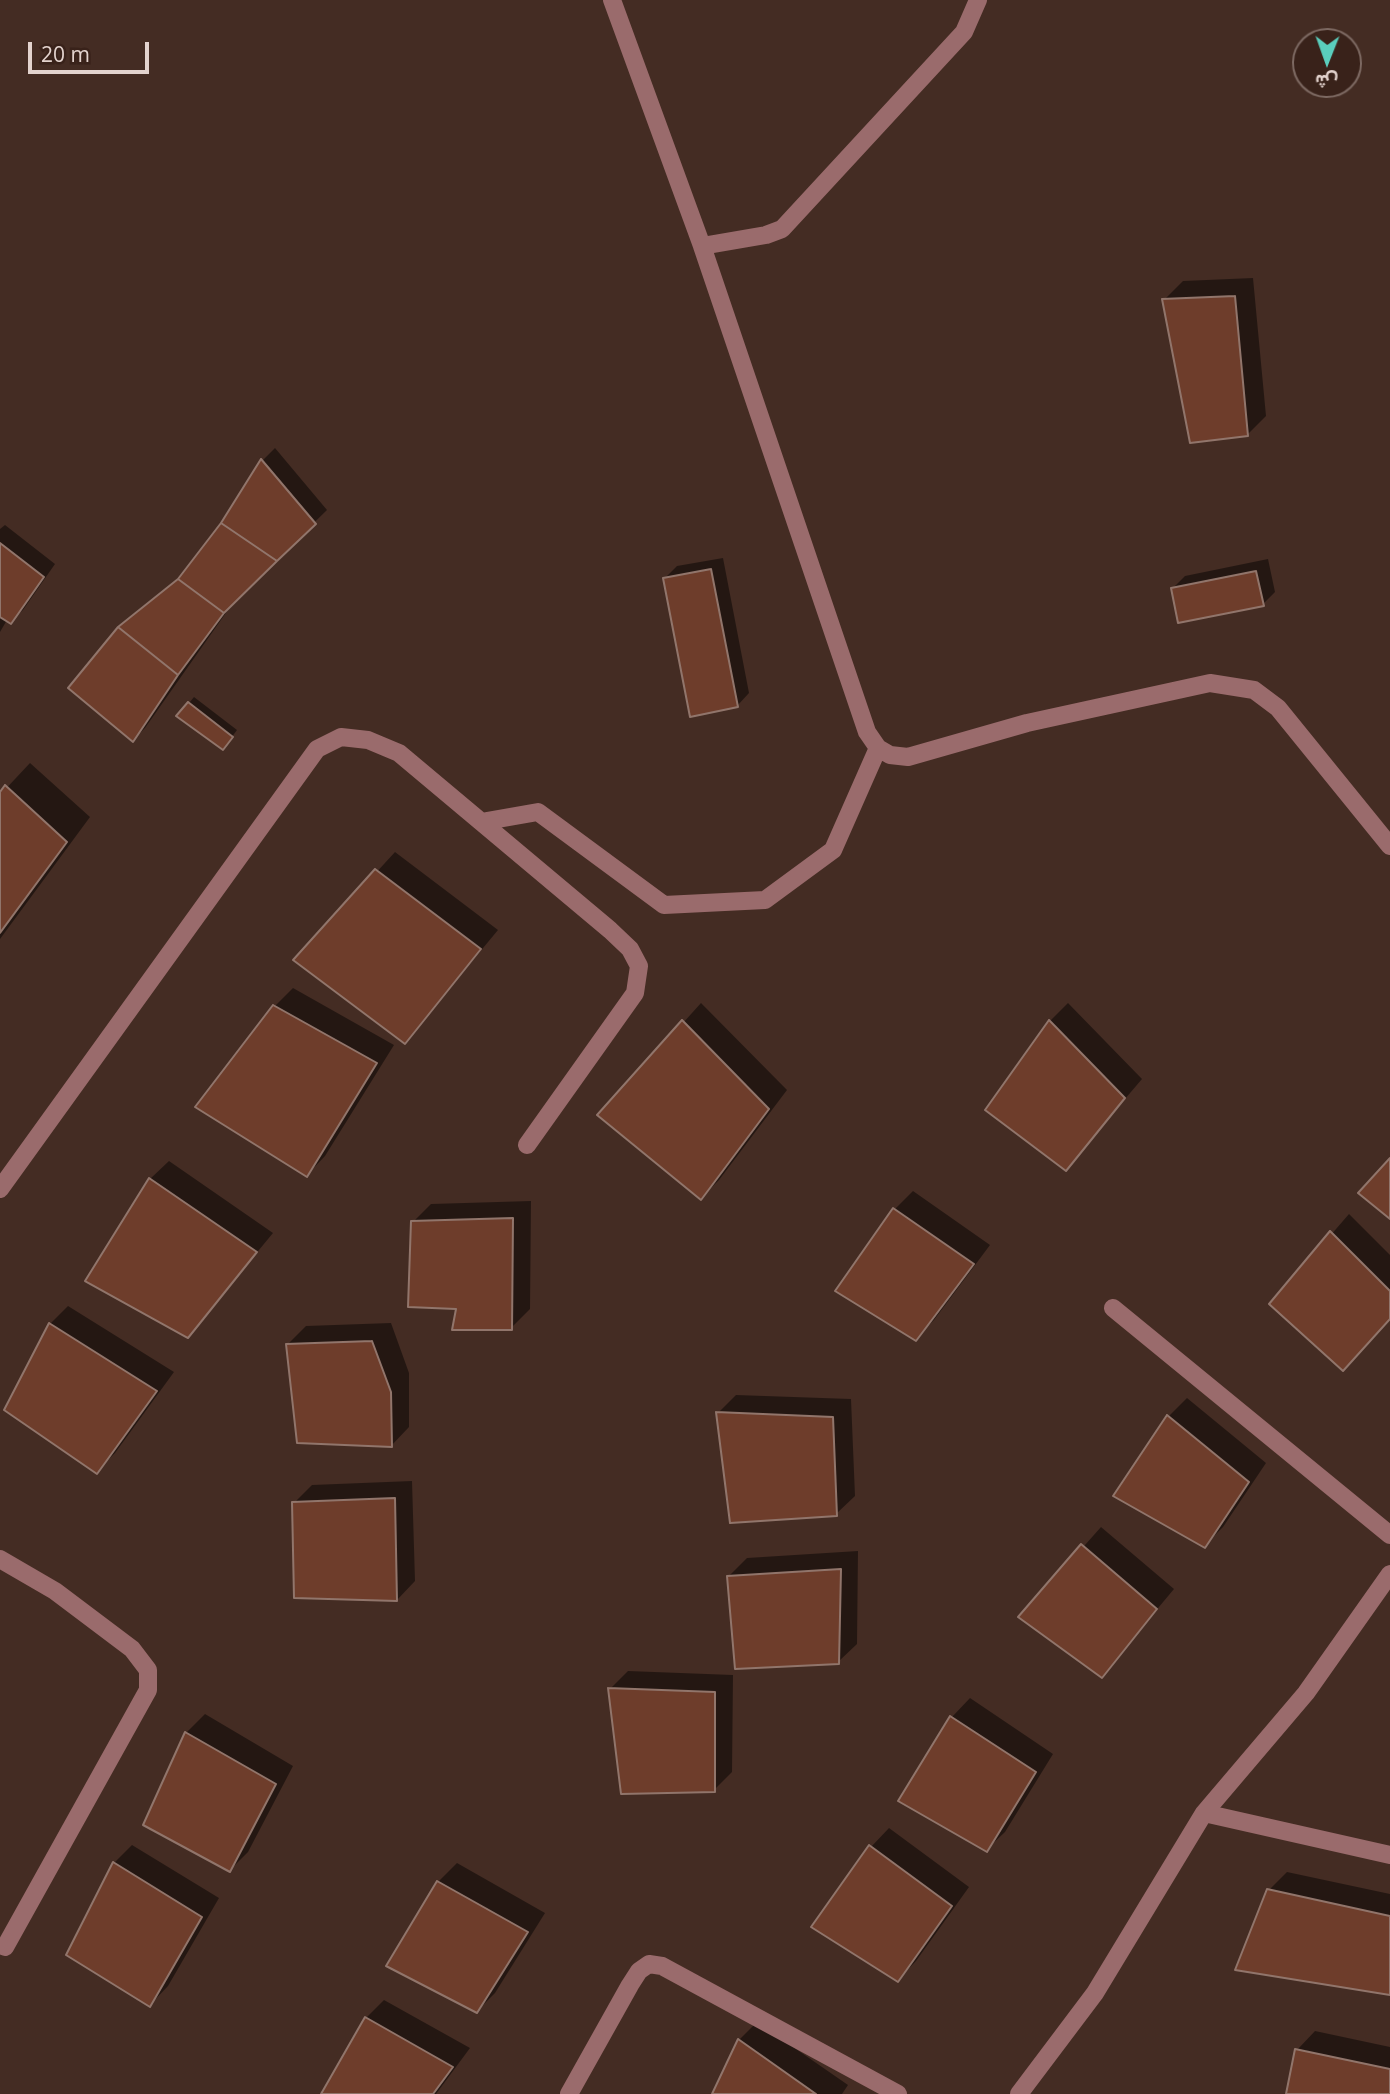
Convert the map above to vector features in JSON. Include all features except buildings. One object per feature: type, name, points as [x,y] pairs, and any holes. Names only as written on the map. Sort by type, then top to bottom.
[{"type":"street","points":[[612,0],[702,246],[867,732],[878,748],[890,755],[908,757],[1027,723],[1210,683],[1254,690],[1278,708],[1390,846]]},
{"type":"street","points":[[702,246],[753,235],[766,235],[782,229],[964,32],[978,0]]},
{"type":"street","points":[[0,1189],[317,749],[341,737],[368,740],[399,753],[610,930],[630,949],[639,966],[635,993],[527,1145]]},
{"type":"street","points":[[481,822],[538,812],[664,905],[765,900],[833,850],[878,748]]},
{"type":"street","points":[[1113,1308],[1390,1535]]},
{"type":"street","points":[[0,1559],[55,1591],[132,1649],[148,1670],[148,1690],[140,1706],[5,1947]]},
{"type":"street","points":[[1019,2094],[1095,1993],[1204,1813],[1306,1693],[1390,1573]]},
{"type":"street","points":[[1204,1813],[1390,1855]]},
{"type":"street","points":[[569,2094],[630,1984],[639,1971],[649,1964],[662,1966],[898,2094]]}]
